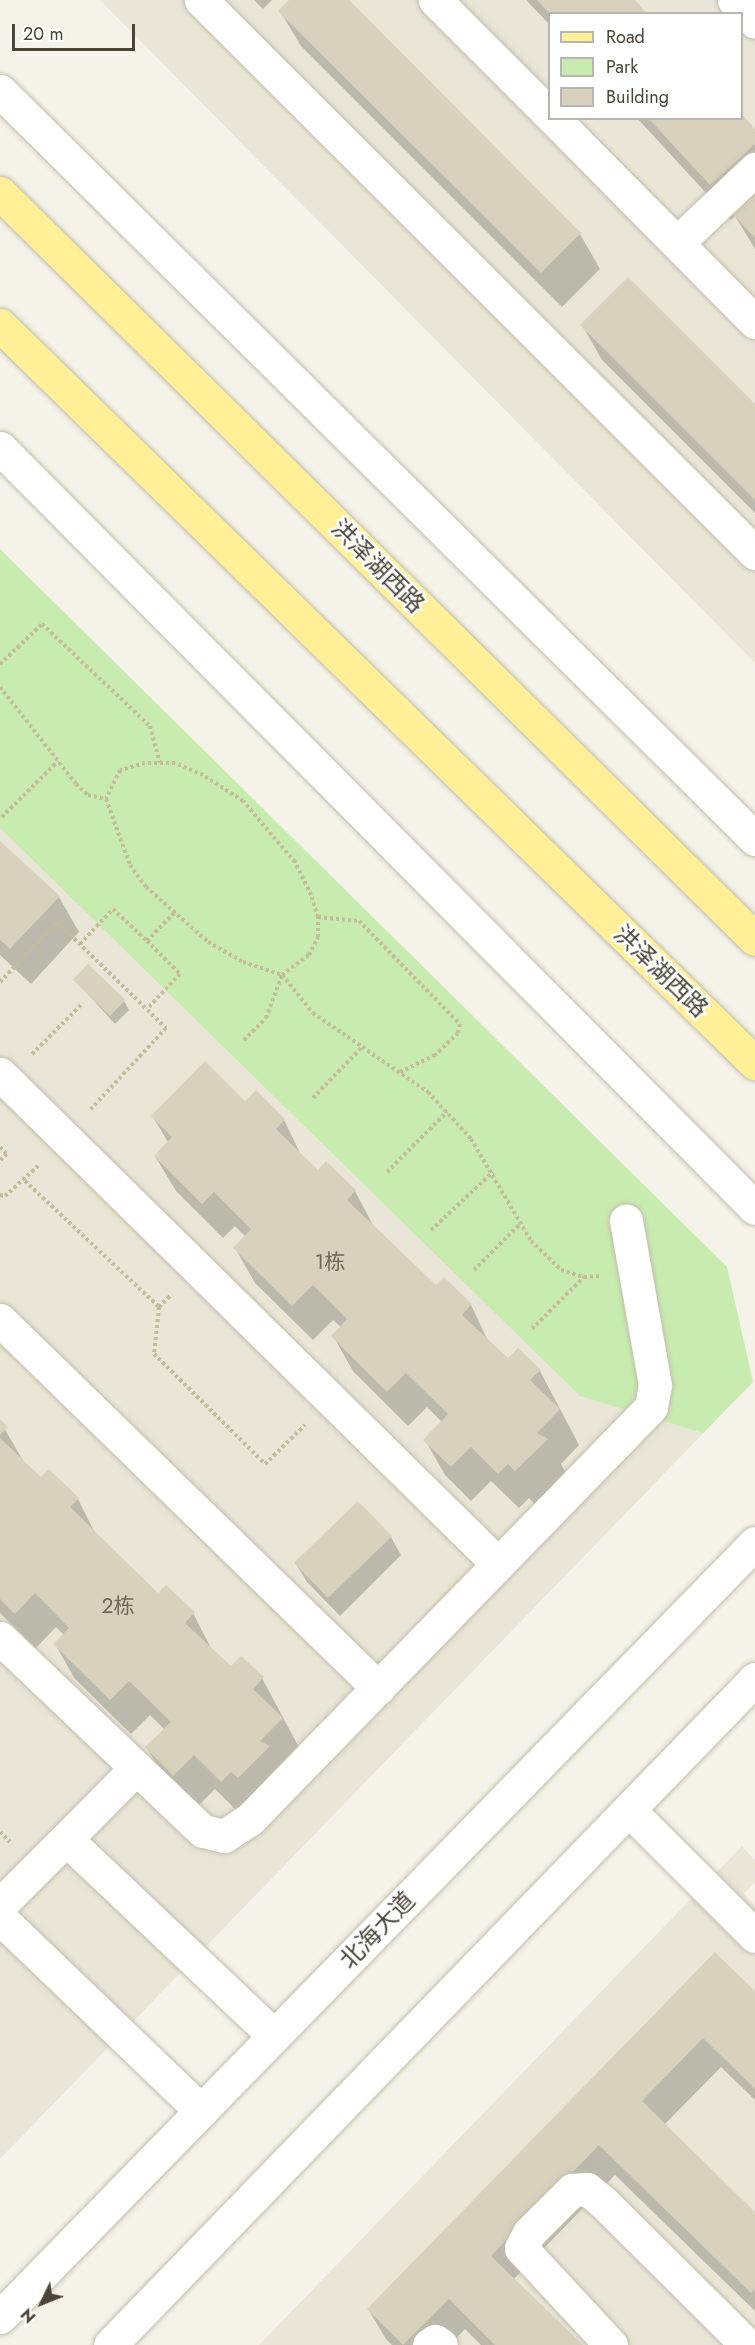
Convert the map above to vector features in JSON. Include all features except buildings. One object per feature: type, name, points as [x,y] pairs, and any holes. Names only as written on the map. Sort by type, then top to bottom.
[{"type":"main road","name":"洪泽湖西路","points":[[0,193],[755,939]]},
{"type":"main road","name":"洪泽湖西路","points":[[0,325],[755,1063]]},
{"type":"street","points":[[201,0],[755,553]]},
{"type":"street","points":[[435,0],[548,114]]},
{"type":"street","points":[[734,0],[755,22]]},
{"type":"street","points":[[0,92],[755,839]]},
{"type":"street","points":[[555,120],[755,322]]},
{"type":"street","points":[[676,243],[755,169]]},
{"type":"street","points":[[0,448],[755,1208]]},
{"type":"street","points":[[3,1077],[498,1564]]},
{"type":"street","points":[[0,1638],[203,1831],[224,1836],[250,1819],[651,1407],[655,1385],[626,1221]]},
{"type":"street","points":[[0,1320],[378,1688]]},
{"type":"street","name":"北海大道","points":[[0,2317],[749,1555]]},
{"type":"street","points":[[110,2345],[755,1679]]},
{"type":"street","points":[[0,1905],[136,1768]]},
{"type":"street","points":[[629,1810],[755,1936]]},
{"type":"street","points":[[66,1839],[274,2036]]},
{"type":"street","points":[[0,1918],[201,2111]]},
{"type":"street","points":[[611,2345],[521,2248],[529,2233],[572,2190],[587,2189],[604,2203],[748,2341]]},
{"type":"street","points":[[429,2345],[435,2341],[441,2345]]},
{"type":"path","points":[[0,664],[42,624],[150,726],[160,763]]},
{"type":"path","points":[[0,687],[88,795],[106,799]]},
{"type":"path","points":[[2,817],[58,761]]},
{"type":"path","points":[[244,1040],[266,1018],[282,975],[309,955],[318,937],[318,917],[295,862],[243,801],[203,775],[175,763],[160,763],[120,770],[106,799],[130,865],[146,887],[174,913],[226,952],[282,975],[313,1013],[400,1072],[447,1112],[493,1172],[531,1241],[561,1270],[584,1277],[635,1273]]},
{"type":"path","points":[[80,944],[113,909],[147,941],[180,974],[147,1009]]},
{"type":"path","points":[[147,941],[174,913]]},
{"type":"path","points":[[318,917],[358,921],[460,1024],[458,1033],[435,1055],[400,1072]]},
{"type":"path","points":[[0,982],[57,922],[166,1028],[25,1181],[5,1196],[0,1195]]},
{"type":"path","points":[[3,1077],[83,1003]]},
{"type":"path","points":[[313,1098],[362,1047]]},
{"type":"path","points":[[387,1172],[447,1112]]},
{"type":"path","points":[[0,1147],[7,1154],[0,1160]]},
{"type":"path","points":[[431,1230],[493,1172]]},
{"type":"path","points":[[25,1181],[159,1307],[154,1354],[265,1464],[331,1399]]},
{"type":"path","points":[[474,1270],[521,1223]]},
{"type":"path","points":[[532,1329],[584,1277]]},
{"type":"shaded area","points":[[100,0],[755,0],[755,663]]},
{"type":"shaded area","points":[[0,549],[727,1267],[753,1382],[0,2159]]},
{"type":"shaded area","points":[[742,1846],[755,1860],[755,1882],[744,1894],[755,1906],[755,2345],[259,2345]]},
{"type":"green space","points":[[0,549],[727,1267],[753,1382],[703,1433],[580,1396],[0,828]]}]
